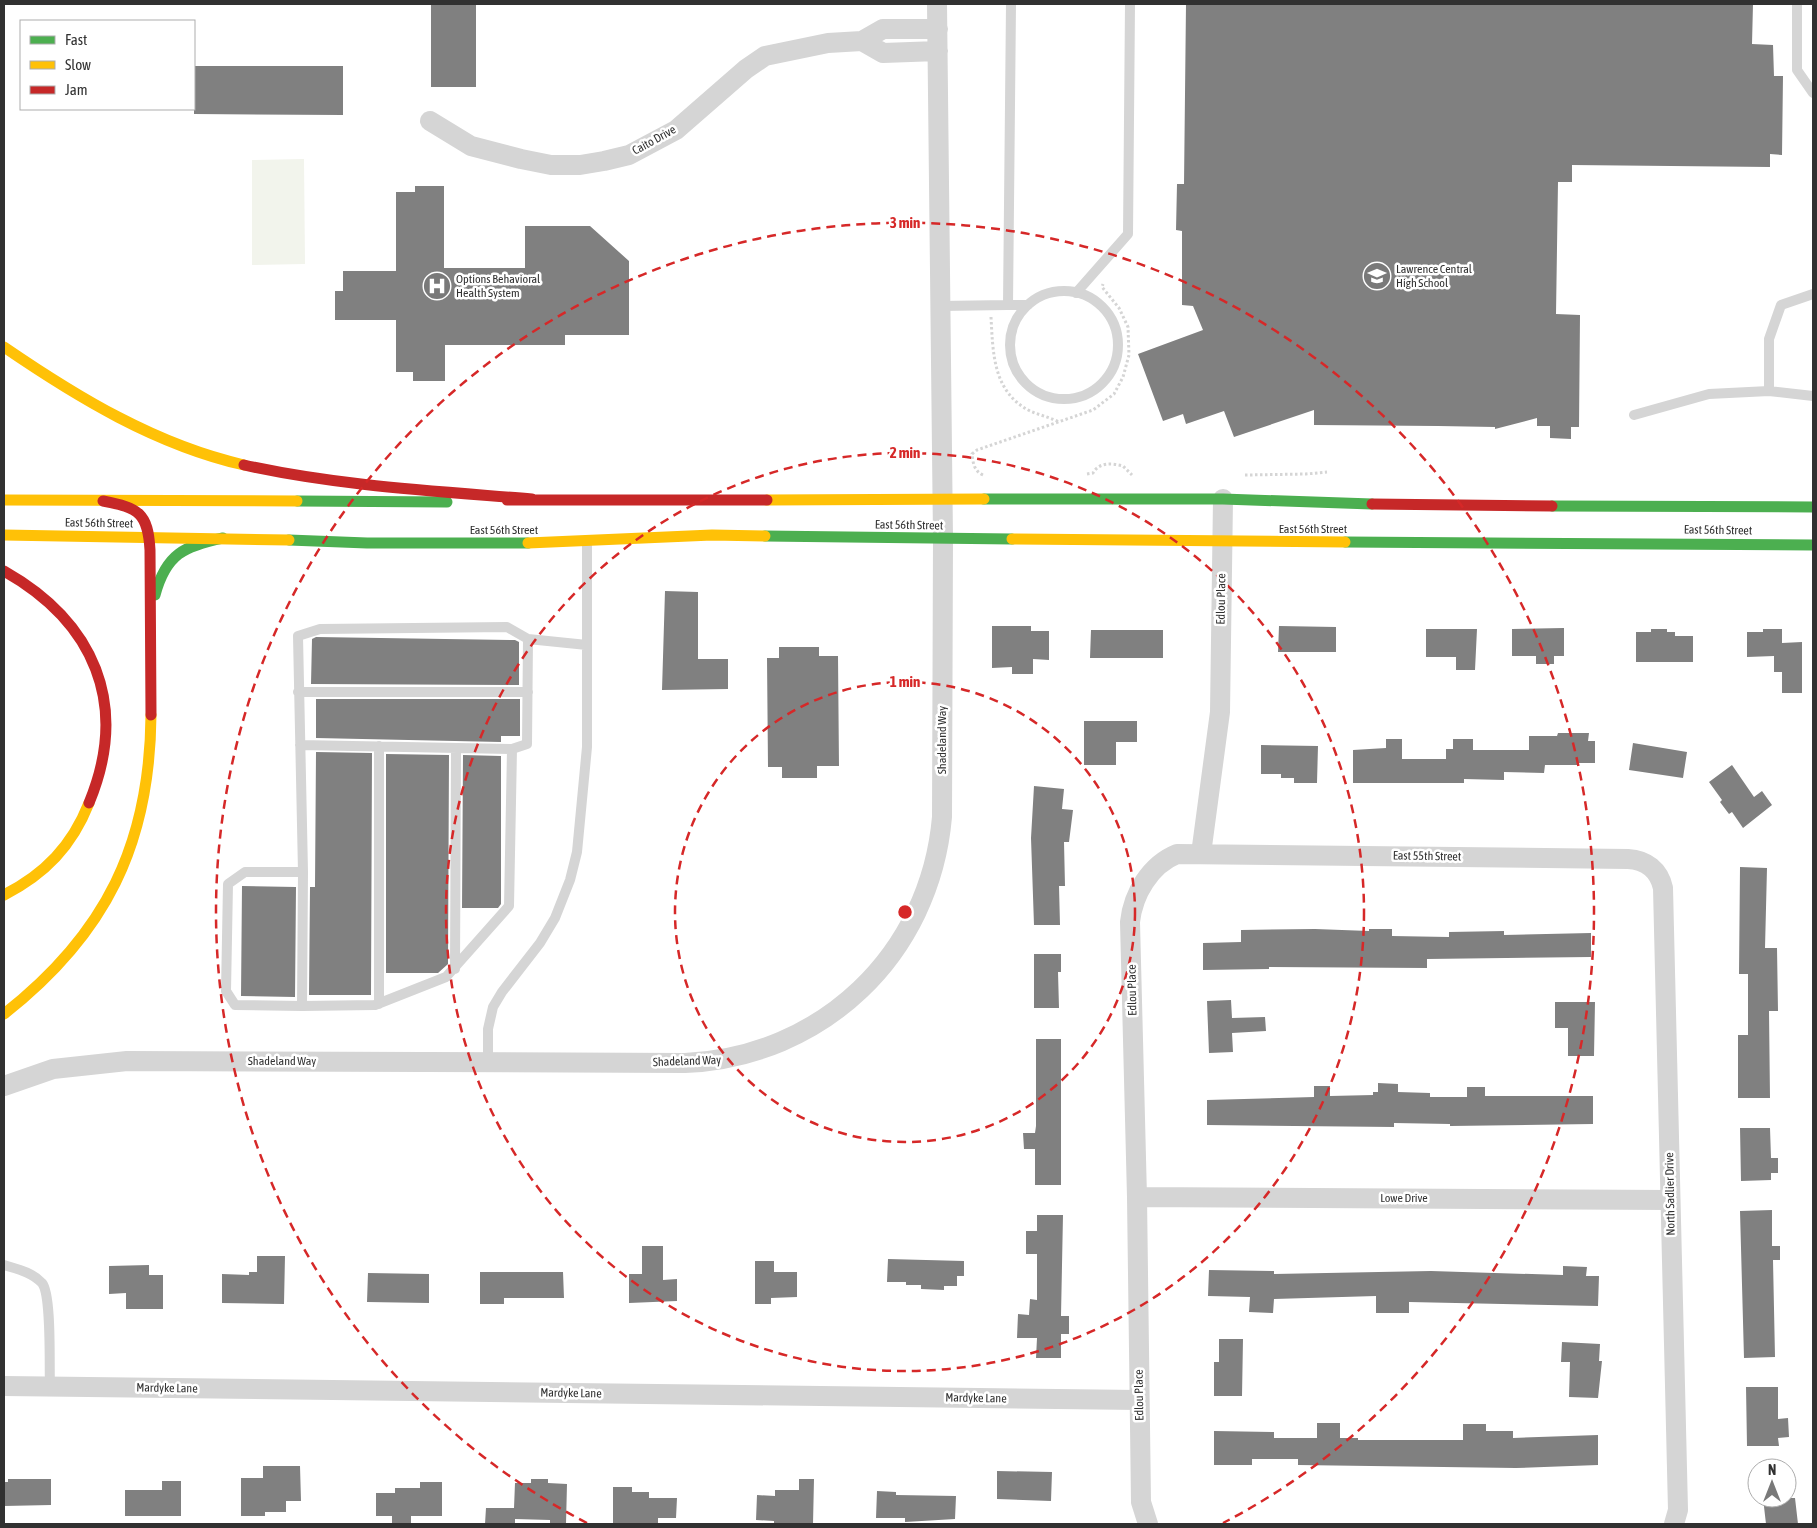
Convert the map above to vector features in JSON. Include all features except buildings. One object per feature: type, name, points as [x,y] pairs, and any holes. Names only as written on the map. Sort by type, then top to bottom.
[{"type":"main road","points":[[4,347],[45,376],[120,419],[196,451],[229,461],[327,480],[532,499]]},
{"type":"main road","name":"East 56th Street","points":[[4,500],[410,503],[532,499],[942,509],[1223,499],[1410,505],[1813,507]]},
{"type":"main road","points":[[4,1014],[49,978],[92,925],[110,896],[137,826],[147,781],[151,698],[149,623],[150,537],[148,526],[138,513],[125,505],[103,501]]},
{"type":"main road","name":"East 56th Street","points":[[4,535],[223,538],[367,543],[587,542],[712,535],[1222,542],[1813,545]]},
{"type":"main road","points":[[149,623],[159,575],[168,562],[180,551],[198,543],[223,538]]},
{"type":"main road","points":[[4,571],[35,591],[55,607],[83,643],[95,663],[103,688],[106,711],[106,743],[101,773],[93,796],[77,830],[41,873],[4,895]]},
{"type":"street","points":[[937,4],[942,509]]},
{"type":"street","name":"Caito Drive","points":[[430,121],[471,146],[521,159],[551,165],[580,165],[604,161],[630,155],[676,130],[746,69],[765,56],[828,42],[862,41],[883,29],[938,28]]},
{"type":"street","points":[[862,41],[883,53],[938,52]]},
{"type":"street","name":"Edlou Place","points":[[1148,1524],[1141,1502],[1137,1197],[1130,918],[1139,891],[1154,869],[1177,854],[1201,854],[1220,712],[1223,499]]},
{"type":"street","name":"Shadeland Way","points":[[4,1086],[53,1069],[127,1061],[685,1063],[730,1059],[770,1048],[817,1024],[853,997],[872,978],[894,950],[912,920],[927,887],[940,836],[942,806],[942,509]]},
{"type":"street","name":"East 55th Street","points":[[1201,854],[1628,858],[1651,866]]},
{"type":"street","name":"North Sadlier Drive","points":[[1651,866],[1658,873],[1664,888],[1678,1510],[1674,1524]]},
{"type":"street","name":"Lowe Drive","points":[[1137,1197],[1670,1200]]},
{"type":"street","name":"Mardyke Lane","points":[[4,1386],[1139,1400]]},
{"type":"lane","points":[[1008,305],[1011,4]]},
{"type":"lane","points":[[1076,293],[1128,234],[1130,4]]},
{"type":"lane","points":[[1797,4],[1797,70],[1813,93]]},
{"type":"lane","points":[[1058,292],[1076,293],[1093,300],[1107,312],[1116,328],[1119,346],[1115,364],[1106,380],[1092,392],[1076,398],[1057,399],[1040,394],[1025,383],[1015,368],[1010,351],[1011,334],[1017,319],[1028,305],[1042,296],[1058,292]]},
{"type":"lane","points":[[1769,391],[1769,339],[1781,304],[1813,294]]},
{"type":"lane","points":[[940,306],[1028,305]]},
{"type":"lane","points":[[1634,416],[1709,394],[1769,391],[1813,396]]},
{"type":"lane","points":[[488,1062],[488,1029],[493,1007],[502,992],[540,943],[555,918],[570,880],[577,852],[587,747],[587,542]]},
{"type":"lane","points":[[302,1006],[303,872],[298,636],[320,629],[507,627],[528,639],[587,645]]},
{"type":"lane","points":[[300,745],[512,749],[527,744],[528,639]]},
{"type":"lane","points":[[298,692],[528,692]]},
{"type":"lane","points":[[379,746],[379,1004]]},
{"type":"lane","points":[[454,969],[456,748]]},
{"type":"lane","points":[[303,872],[245,872],[228,884],[226,992],[235,1004],[302,1006],[379,1004],[446,978],[509,906],[512,749]]},
{"type":"lane","points":[[4,1266],[28,1272],[43,1284],[48,1306],[50,1386]]},
{"type":"path","points":[[985,476],[980,474],[973,463],[972,454],[977,450],[1093,410],[1114,394],[1129,355],[1128,327],[1119,308],[1102,287],[1106,276]]},
{"type":"path","points":[[992,334],[995,369],[1002,386],[1010,397],[1031,411],[1059,422]]},
{"type":"path","points":[[1080,475],[1092,473],[1098,466],[1103,464],[1123,466],[1128,473],[1137,475]]},
{"type":"path","points":[[1238,475],[1327,472]]},
{"type":"shaded area","points":[[304,159],[305,264],[252,265],[252,160]]},
{"type":"traffic: fast","points":[[984,499],[1223,499],[1372,504]]},
{"type":"traffic: fast","points":[[297,501],[447,502]]},
{"type":"traffic: fast","points":[[1552,506],[1813,507]]},
{"type":"traffic: fast","points":[[765,536],[1012,539]]},
{"type":"traffic: fast","points":[[155,595],[165,570],[178,554],[197,545],[223,538]]},
{"type":"traffic: fast","points":[[289,540],[367,543],[528,543]]},
{"type":"traffic: fast","points":[[1345,542],[1813,545]]},
{"type":"traffic: slow","points":[[4,347],[60,384],[118,417],[180,445],[244,465]]},
{"type":"traffic: slow","points":[[767,500],[984,499]]},
{"type":"traffic: slow","points":[[4,500],[297,501]]},
{"type":"traffic: slow","points":[[4,535],[289,540]]},
{"type":"traffic: slow","points":[[528,543],[712,535],[765,536]]},
{"type":"traffic: slow","points":[[1012,539],[1345,542]]},
{"type":"traffic: slow","points":[[4,1014],[40,983],[70,952],[95,918],[115,883],[131,845],[142,805],[149,762],[151,715]]},
{"type":"traffic: slow","points":[[4,895],[32,878],[56,857],[74,833],[89,803]]},
{"type":"traffic: jam","points":[[244,465],[351,483],[532,499]]},
{"type":"traffic: jam","points":[[507,500],[767,500]]},
{"type":"traffic: jam","points":[[103,501],[125,506],[133,510],[144,520],[147,528],[150,550],[151,715]]},
{"type":"traffic: jam","points":[[1372,504],[1552,506]]},
{"type":"traffic: jam","points":[[4,571],[35,592],[61,615],[81,641],[96,669],[104,700],[106,732],[101,767],[89,803]]},
{"type":"place","name":"Lawrence Central High School","points":[[1377,276]]},
{"type":"place","name":"Options Behavioral Health System","points":[[437,286]]}]
